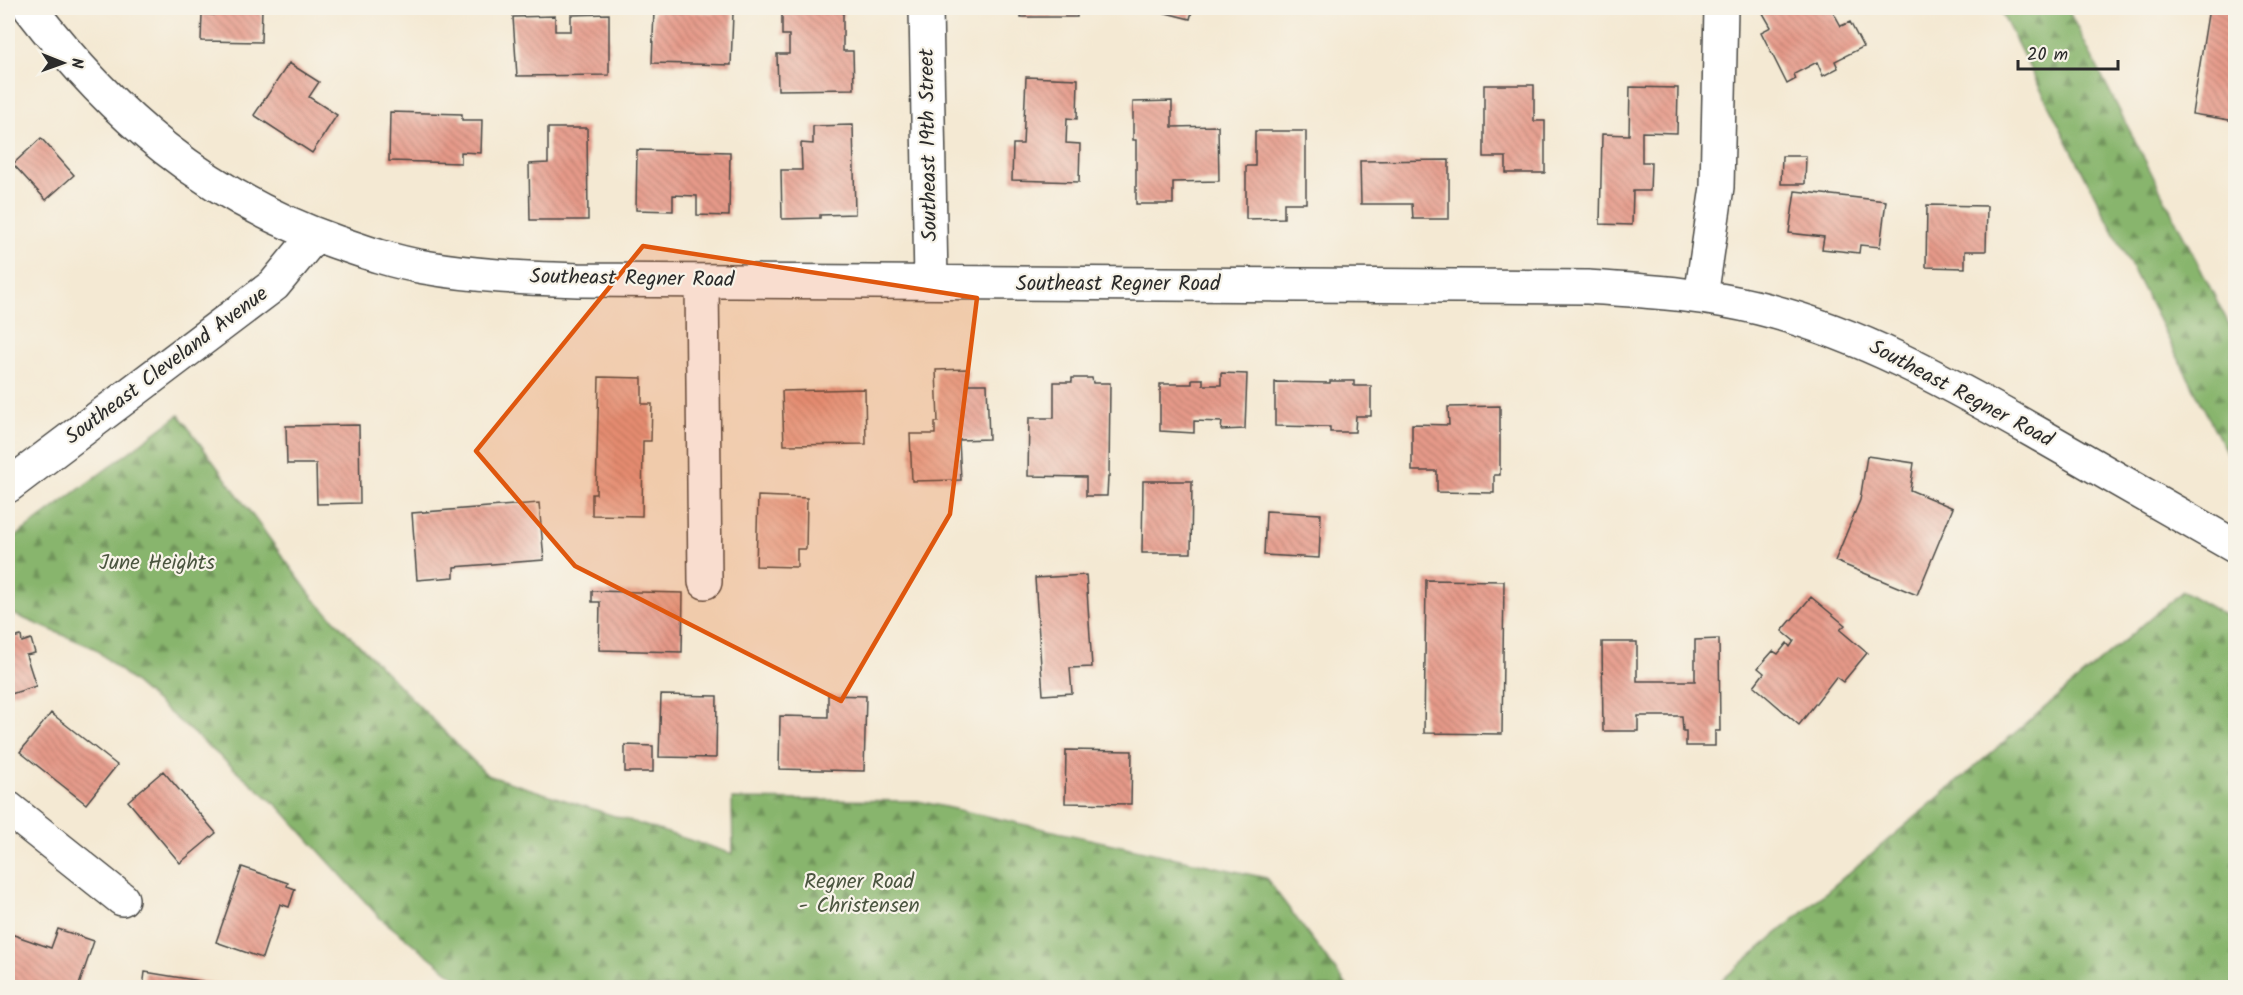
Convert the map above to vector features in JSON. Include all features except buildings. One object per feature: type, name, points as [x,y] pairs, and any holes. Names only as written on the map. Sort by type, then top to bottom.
[{"type":"street","name":"Southeast Regner Road","points":[[30,8],[83,73],[156,143],[248,205],[315,235],[368,253],[422,267],[482,276],[578,280],[1588,287],[1701,297],[1761,308],[1859,340],[1942,379],[2235,547]]},
{"type":"street","name":"Southeast 19th Street","points":[[926,8],[931,282]]},
{"type":"street","points":[[1701,297],[1717,187],[1721,8]]},
{"type":"street","name":"Southeast Cleveland Avenue","points":[[8,486],[274,285],[315,235]]},
{"type":"street","points":[[702,281],[705,582]]},
{"type":"street","points":[[8,808],[122,899]]},
{"type":"highlighted area","points":[[643,246],[977,298],[950,514],[841,701],[575,566],[476,451]]},
{"type":"green space","points":[[1999,8],[2067,8],[2235,336],[2235,469]]},
{"type":"green space","name":"June Heights","points":[[179,415],[313,598],[487,775],[733,854],[732,799],[918,801],[1266,878],[1348,987],[468,987],[380,918],[280,808],[94,648],[8,612],[8,542]]},
{"type":"green space","points":[[2183,591],[2235,621],[2235,987],[1718,987],[1722,980]]},
{"type":"park label","name":"Regner Road - Christensen","points":[[859,894]]}]
